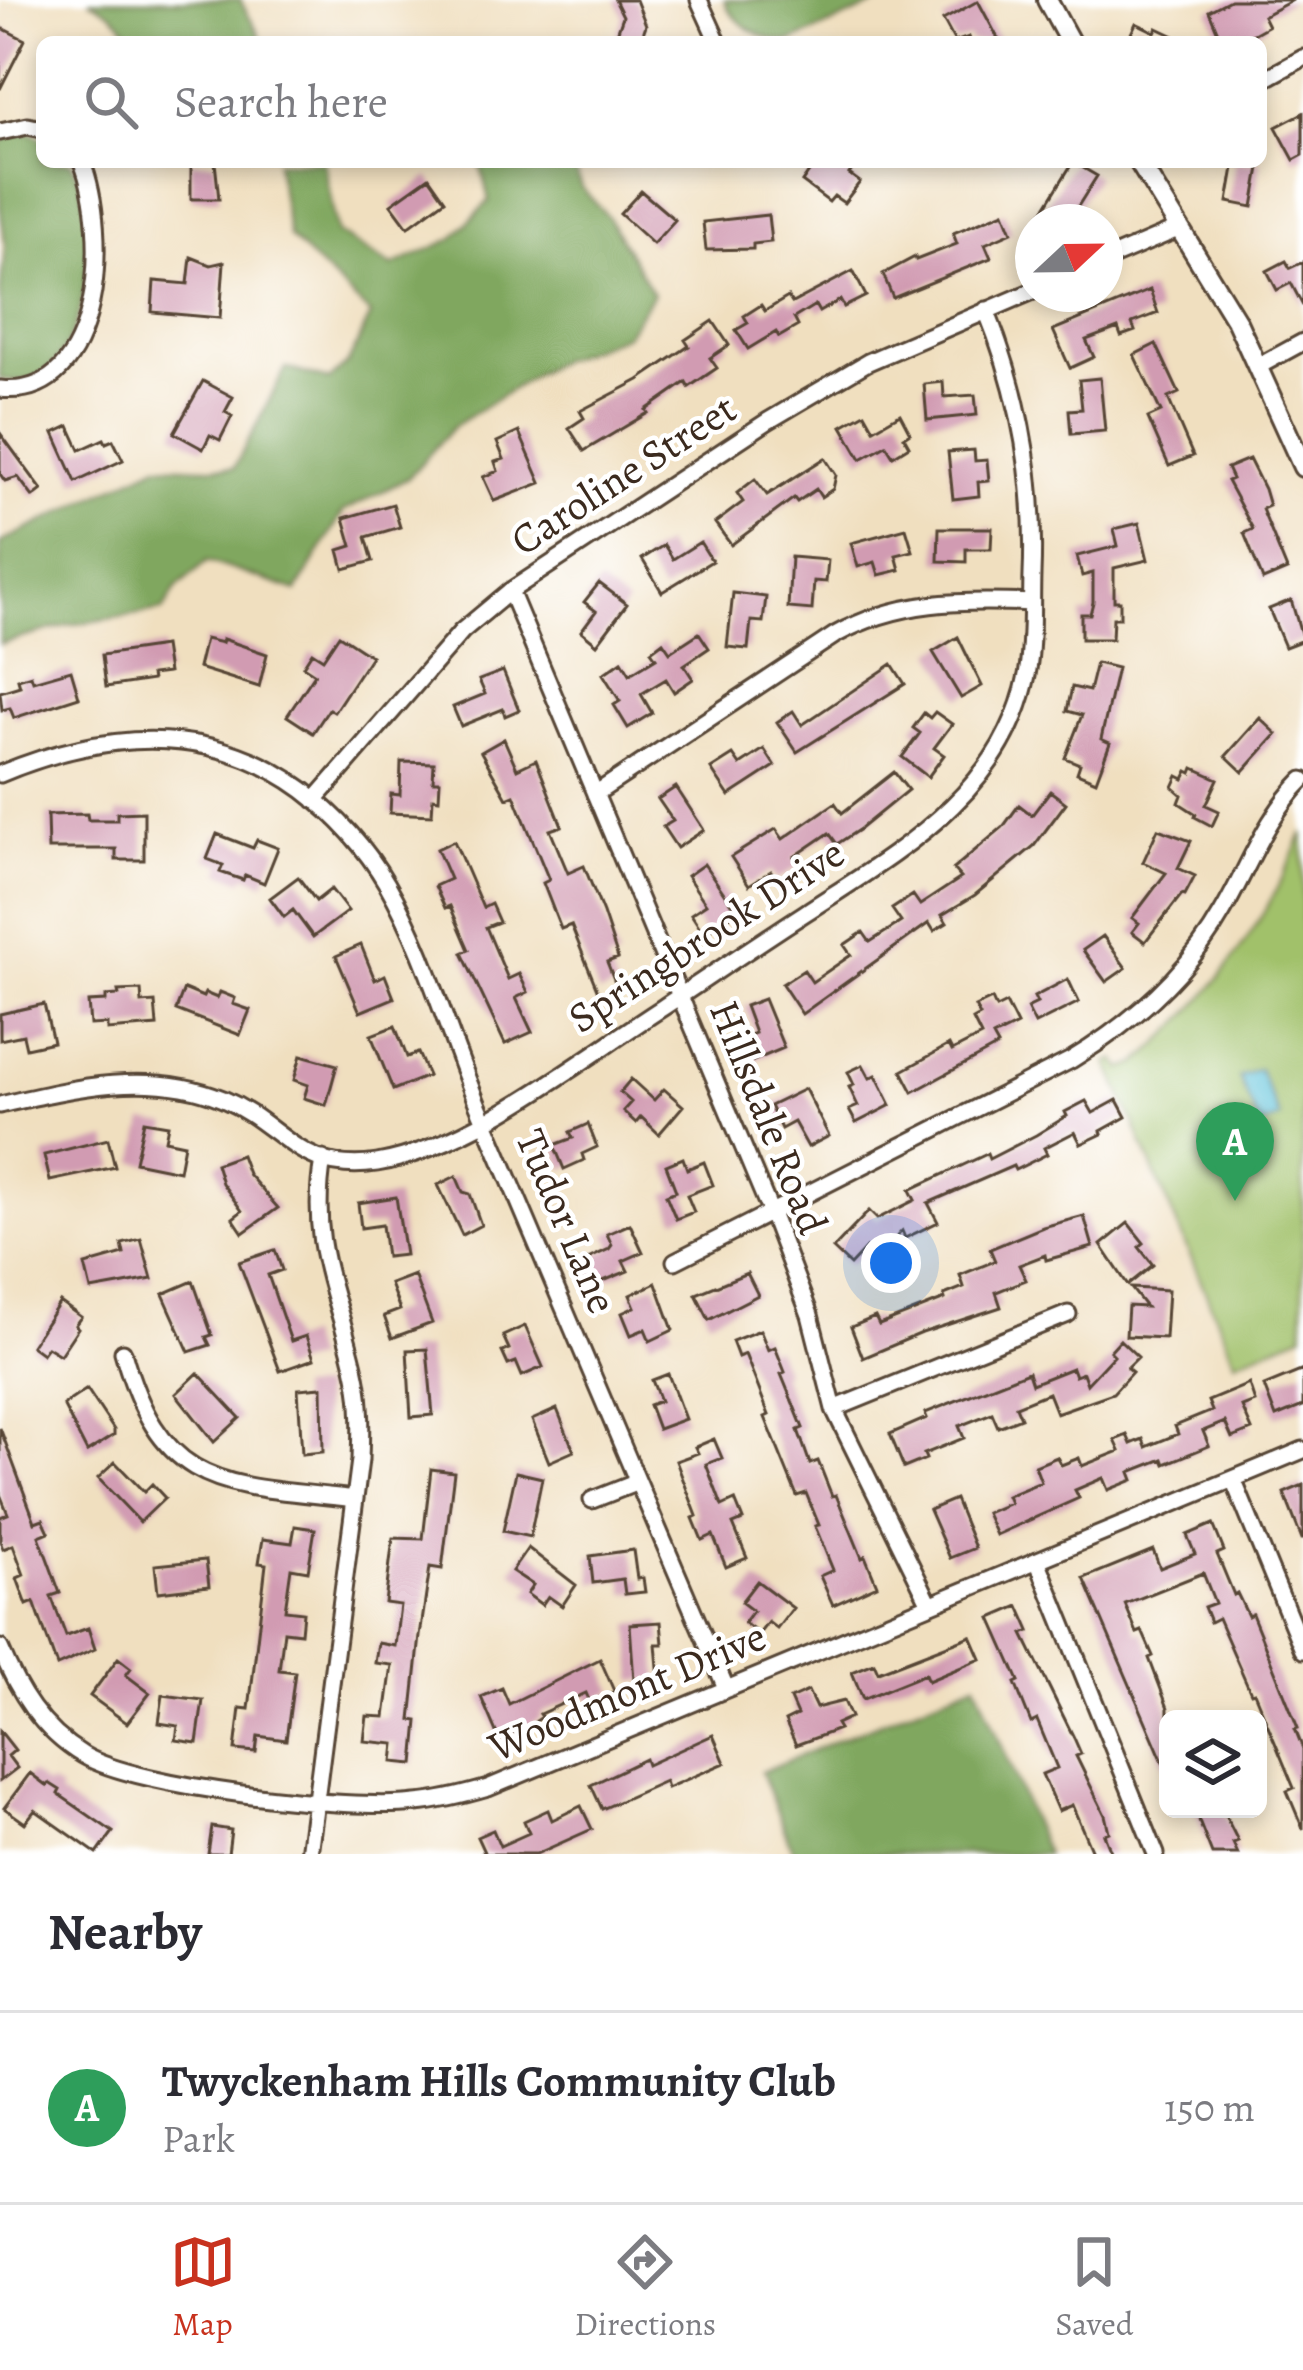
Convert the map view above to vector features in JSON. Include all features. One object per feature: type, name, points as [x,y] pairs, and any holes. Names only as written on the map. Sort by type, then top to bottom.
[{"type":"street","points":[[699,0],[715,36]]},
{"type":"street","points":[[1046,0],[1067,36]]},
{"type":"street","points":[[1267,78],[1303,58]]},
{"type":"street","points":[[0,132],[36,128]]},
{"type":"street","points":[[0,389],[20,391],[48,381],[70,356],[87,316],[97,237],[84,168]]},
{"type":"street","points":[[1143,168],[1259,366],[1303,467]]},
{"type":"street","points":[[1123,252],[1180,228]]},
{"type":"street","name":"Caroline Street","points":[[315,800],[462,631],[510,591],[820,389],[898,346],[1015,298]]},
{"type":"street","name":"Springbrook Drive","points":[[0,1105],[88,1087],[175,1085],[222,1099],[289,1145],[323,1159],[342,1164],[379,1162],[485,1121],[928,831],[970,789],[1003,738],[1022,692],[1029,657],[1032,504],[1024,436],[986,310]]},
{"type":"street","points":[[1259,366],[1303,342]]},
{"type":"street","name":"Hillsdale Road","points":[[510,591],[771,1213],[810,1316],[834,1409],[930,1604]]},
{"type":"street","points":[[595,794],[836,635],[870,618],[950,601],[1031,603]]},
{"type":"street","name":"Tudor Lane","points":[[0,774],[72,747],[117,740],[170,741],[244,760],[292,783],[347,830],[387,884],[726,1688]]},
{"type":"street","points":[[675,1261],[1071,1060],[1122,1026],[1169,985],[1198,950],[1266,827],[1303,780]]},
{"type":"street","points":[[309,1854],[361,1419],[357,1381],[323,1264],[317,1209],[323,1159]]},
{"type":"street","points":[[834,1409],[1068,1314]]},
{"type":"street","points":[[124,1352],[134,1391],[151,1426],[185,1463],[212,1478],[242,1485],[355,1498]]},
{"type":"street","name":"Woodmont Drive","points":[[0,1648],[31,1708],[68,1745],[100,1764],[160,1781],[315,1800],[389,1805],[460,1796],[1303,1450]]},
{"type":"street","points":[[1233,1479],[1303,1650]]},
{"type":"street","points":[[592,1500],[638,1482]]},
{"type":"street","points":[[1037,1560],[1156,1854]]},
{"type":"green space","points":[[89,0],[240,0],[260,36],[129,36],[109,12]]},
{"type":"green space","points":[[724,0],[887,0],[805,36],[764,36],[728,9]]},
{"type":"green space","points":[[13,135],[36,135],[36,168],[73,168],[86,213],[88,247],[78,316],[67,345],[50,367],[28,380],[14,381],[0,379],[5,245],[0,142]]},
{"type":"green space","points":[[277,168],[325,168],[337,233],[392,266],[452,239],[489,201],[481,168],[574,168],[581,187],[608,217],[653,294],[626,335],[553,363],[454,426],[408,478],[343,512],[297,591],[207,561],[176,588],[164,610],[69,625],[0,644],[0,543],[158,465],[234,468],[286,368],[329,380],[348,363],[371,315],[289,237]]},
{"type":"green space","points":[[1303,832],[1303,1334],[1235,1361],[1108,1063],[1116,1059],[1123,1069],[1137,1064],[1213,986],[1254,929]]},
{"type":"green space","points":[[976,1682],[1046,1854],[794,1854],[761,1772]]},
{"type":"water","points":[[1259,1069],[1280,1118],[1260,1126],[1239,1077]]},
{"type":"building","points":[[615,0],[636,0],[646,25],[642,36],[616,36],[623,16]]},
{"type":"building","points":[[1230,0],[1293,0],[1263,16],[1268,26],[1250,36],[1219,36],[1209,11]]},
{"type":"building","points":[[978,1],[997,36],[952,36],[943,20]]},
{"type":"building","points":[[1136,23],[1174,36],[1130,36]]},
{"type":"building","points":[[0,27],[25,40],[0,89]]},
{"type":"building","points":[[1303,113],[1303,155],[1294,160],[1276,127]]},
{"type":"building","points":[[191,168],[216,168],[219,199],[191,199]]},
{"type":"building","points":[[812,168],[854,168],[849,174],[860,182],[844,203],[834,196],[829,202],[802,182]]},
{"type":"building","points":[[1069,168],[1083,168],[1097,176],[1079,204],[1047,204]]},
{"type":"building","points":[[1234,168],[1260,168],[1253,207],[1228,202]]},
{"type":"building","points":[[429,177],[445,200],[408,227],[391,204]]},
{"type":"building","points":[[641,191],[675,220],[653,244],[620,214]]},
{"type":"building","points":[[1004,212],[1012,232],[985,244],[991,258],[893,298],[883,274],[915,257],[957,244],[953,233]]},
{"type":"building","points":[[768,215],[771,242],[753,244],[753,249],[706,250],[703,222]]},
{"type":"building","points":[[191,257],[211,265],[224,262],[220,318],[152,312],[154,281],[188,284]]},
{"type":"building","points":[[1286,261],[1290,268],[1303,262],[1303,306],[1291,283],[1277,290],[1267,271]]},
{"type":"building","points":[[853,271],[866,296],[844,307],[840,300],[819,312],[815,305],[794,318],[798,326],[779,337],[776,332],[748,349],[736,330],[748,323],[744,316],[761,305],[765,311],[788,297],[792,303]]},
{"type":"building","points":[[1150,290],[1158,313],[1132,323],[1135,331],[1121,336],[1118,328],[1086,340],[1094,357],[1070,368],[1053,330],[1097,312],[1123,312],[1123,301]]},
{"type":"building","points":[[713,321],[729,345],[710,358],[717,368],[689,387],[686,382],[648,413],[584,451],[569,428],[584,418],[580,411],[639,380],[689,346],[685,340]]},
{"type":"building","points":[[1156,344],[1179,393],[1168,398],[1193,456],[1169,466],[1148,418],[1161,412],[1134,355]]},
{"type":"building","points":[[1100,378],[1105,431],[1071,434],[1069,410],[1082,409],[1079,380]]},
{"type":"building","points":[[203,381],[233,397],[225,412],[232,416],[220,440],[210,435],[203,449],[174,433]]},
{"type":"building","points":[[943,382],[944,397],[975,395],[977,415],[927,420],[924,384]]},
{"type":"building","points":[[865,413],[874,429],[900,414],[910,433],[904,437],[909,446],[893,456],[886,445],[861,459],[842,426]]},
{"type":"building","points":[[69,426],[80,450],[113,440],[123,460],[76,482],[54,433]]},
{"type":"building","points":[[519,432],[541,483],[494,501],[483,477],[498,471],[495,462],[504,459],[497,442]]},
{"type":"building","points":[[0,433],[42,490],[33,497],[18,477],[5,481],[0,474]]},
{"type":"building","points":[[974,450],[975,461],[987,460],[989,481],[978,482],[979,496],[953,499],[948,452]]},
{"type":"building","points":[[825,458],[836,475],[833,489],[821,497],[816,489],[797,502],[794,498],[731,545],[715,523],[743,502],[737,493],[755,479],[767,495]]},
{"type":"building","points":[[1249,459],[1264,489],[1269,506],[1262,509],[1287,570],[1263,580],[1244,533],[1253,529],[1227,481],[1232,479],[1227,468]]},
{"type":"building","points":[[393,504],[400,527],[366,537],[373,561],[344,569],[339,550],[352,546],[344,518]]},
{"type":"building","points":[[1139,523],[1148,560],[1114,568],[1114,601],[1120,601],[1120,618],[1113,618],[1112,639],[1081,639],[1081,614],[1090,614],[1093,602],[1093,573],[1082,576],[1077,556],[1118,546],[1114,529]]},
{"type":"building","points":[[906,528],[913,551],[896,555],[900,570],[879,575],[875,562],[858,567],[851,543]]},
{"type":"building","points":[[939,528],[992,528],[991,549],[966,549],[966,562],[938,561]]},
{"type":"building","points":[[700,542],[712,561],[662,592],[642,559],[664,545],[673,559]]},
{"type":"building","points":[[791,557],[828,560],[826,582],[814,581],[812,610],[788,608]]},
{"type":"building","points":[[599,583],[627,604],[597,644],[581,631],[596,611],[584,602]]},
{"type":"building","points":[[733,593],[766,597],[763,622],[751,621],[748,649],[727,647]]},
{"type":"building","points":[[1291,600],[1303,640],[1285,647],[1269,609]]},
{"type":"building","points":[[699,633],[709,648],[684,665],[693,679],[674,692],[666,679],[641,694],[652,713],[628,728],[614,705],[620,701],[603,674],[622,661],[630,674],[656,658],[651,651],[663,642],[670,652]]},
{"type":"building","points":[[339,635],[371,656],[334,712],[329,709],[313,733],[287,716],[315,674],[303,666],[312,652],[323,659]]},
{"type":"building","points":[[958,637],[982,686],[961,698],[933,652]]},
{"type":"building","points":[[205,639],[222,643],[223,639],[267,654],[259,687],[198,668]]},
{"type":"building","points":[[164,646],[168,673],[106,687],[102,655]]},
{"type":"building","points":[[1096,663],[1117,668],[1101,739],[1110,743],[1096,781],[1077,773],[1080,764],[1065,758],[1082,715],[1067,711],[1072,687],[1089,691]]},
{"type":"building","points":[[892,664],[905,684],[797,752],[777,722],[793,711],[802,725]]},
{"type":"building","points":[[71,670],[79,697],[14,718],[10,708],[2,710],[0,692],[20,686],[18,679],[31,675],[33,681]]},
{"type":"building","points":[[503,671],[519,710],[505,716],[503,709],[461,726],[453,707],[485,694],[479,680]]},
{"type":"building","points":[[935,712],[952,724],[934,748],[944,755],[928,777],[902,757],[920,733],[913,728],[924,713],[930,718]]},
{"type":"building","points":[[1260,718],[1277,734],[1243,772],[1226,756]]},
{"type":"building","points":[[504,739],[517,769],[536,760],[562,826],[550,830],[568,873],[584,866],[603,913],[618,958],[607,962],[617,987],[599,994],[571,925],[561,929],[543,883],[549,880],[514,795],[507,798],[481,752]]},
{"type":"building","points":[[764,749],[775,766],[729,796],[711,769],[733,755],[740,765]]},
{"type":"building","points":[[401,762],[434,763],[433,781],[440,781],[432,815],[390,813],[391,794],[400,795]]},
{"type":"building","points":[[1194,768],[1218,779],[1206,805],[1219,811],[1212,826],[1179,803],[1182,795],[1173,787],[1178,776],[1184,779]]},
{"type":"building","points":[[894,772],[908,790],[837,844],[829,833],[794,857],[799,866],[777,880],[771,871],[749,885],[731,857],[776,829],[783,839],[835,803],[842,813]]},
{"type":"building","points":[[676,787],[704,830],[677,848],[663,827],[673,821],[658,799]]},
{"type":"building","points":[[1050,791],[1066,803],[1034,846],[975,895],[942,915],[947,923],[934,931],[929,923],[802,1014],[782,984],[804,970],[812,982],[851,955],[844,945],[863,932],[870,942],[901,922],[892,909],[913,895],[920,905],[961,878],[953,869],[1003,827],[1019,805],[1032,815]]},
{"type":"building","points":[[144,812],[144,860],[116,860],[116,849],[48,849],[47,815],[87,814],[88,820],[117,820],[117,813]]},
{"type":"building","points":[[1158,829],[1191,841],[1178,868],[1195,876],[1145,942],[1132,932],[1139,923],[1132,918],[1166,873],[1143,862]]},
{"type":"building","points":[[217,834],[253,848],[257,840],[278,848],[264,883],[220,872],[223,865],[207,859]]},
{"type":"building","points":[[454,841],[483,908],[491,904],[499,922],[486,927],[508,979],[519,974],[528,992],[516,998],[532,1032],[505,1044],[462,953],[469,950],[450,906],[445,908],[435,886],[450,879],[437,849]]},
{"type":"building","points":[[704,864],[737,912],[704,934],[691,914],[706,904],[687,876]]},
{"type":"building","points":[[298,877],[316,901],[331,889],[348,911],[313,937],[293,910],[284,917],[270,898]]},
{"type":"building","points":[[1103,936],[1126,968],[1106,982],[1083,950]]},
{"type":"building","points":[[361,945],[375,980],[385,975],[394,998],[360,1012],[336,956]]},
{"type":"building","points":[[1068,979],[1079,1002],[1035,1024],[1027,1008],[1037,1003],[1034,997]]},
{"type":"building","points":[[184,989],[203,997],[205,993],[217,998],[220,992],[235,998],[233,1004],[250,1010],[240,1035],[176,1010]]},
{"type":"building","points":[[141,990],[142,1003],[155,1002],[157,1026],[107,1030],[107,1024],[90,1025],[88,1002],[106,1001],[106,996],[119,995],[118,991]]},
{"type":"building","points":[[764,999],[784,1048],[753,1061],[744,1037],[755,1033],[745,1006]]},
{"type":"building","points":[[992,999],[996,1008],[1006,1003],[1017,1025],[993,1037],[998,1046],[913,1092],[902,1071],[949,1045],[952,1051],[981,1036],[973,1020],[980,1016],[975,1007]]},
{"type":"building","points":[[44,1004],[53,1042],[26,1048],[23,1035],[0,1040],[0,1014]]},
{"type":"building","points":[[395,1026],[407,1057],[418,1053],[428,1076],[393,1090],[371,1035]]},
{"type":"building","points":[[301,1055],[337,1065],[326,1105],[304,1098],[308,1085],[294,1080]]},
{"type":"building","points":[[863,1065],[870,1078],[876,1075],[891,1105],[856,1123],[849,1110],[858,1106],[848,1072]]},
{"type":"building","points":[[631,1079],[654,1100],[664,1089],[683,1106],[659,1134],[641,1117],[636,1123],[623,1111],[631,1102],[620,1092]]},
{"type":"building","points":[[805,1089],[829,1136],[808,1147],[794,1122],[781,1129],[770,1106]]},
{"type":"building","points":[[1117,1100],[1126,1117],[1102,1134],[1081,1144],[1075,1132],[1044,1148],[1047,1154],[1015,1170],[1013,1166],[928,1203],[938,1222],[905,1238],[902,1231],[876,1258],[866,1248],[850,1265],[833,1249],[869,1211],[877,1219],[915,1200],[910,1190],[987,1154],[989,1159],[1086,1101],[1093,1113]]},
{"type":"building","points":[[144,1121],[168,1125],[165,1140],[184,1144],[179,1171],[135,1162]]},
{"type":"building","points":[[588,1124],[597,1147],[582,1154],[584,1160],[564,1169],[554,1145],[573,1138],[570,1132]]},
{"type":"building","points":[[108,1139],[115,1167],[50,1181],[44,1155]]},
{"type":"building","points":[[241,1155],[248,1174],[278,1208],[243,1233],[233,1218],[242,1211],[222,1183],[216,1164]]},
{"type":"building","points":[[683,1158],[687,1169],[704,1162],[713,1185],[687,1195],[694,1212],[676,1219],[666,1195],[676,1191],[666,1165]]},
{"type":"building","points":[[456,1176],[463,1192],[470,1194],[481,1225],[462,1235],[438,1185]]},
{"type":"building","points":[[396,1197],[405,1255],[386,1257],[382,1225],[361,1228],[358,1203]]},
{"type":"building","points":[[1084,1216],[1093,1247],[1019,1265],[1026,1280],[996,1292],[1001,1307],[863,1358],[851,1327],[875,1317],[879,1325],[945,1299],[944,1295],[964,1287],[960,1275],[995,1261],[990,1249]]},
{"type":"building","points":[[1128,1223],[1153,1265],[1128,1285],[1101,1245]]},
{"type":"building","points":[[630,1224],[643,1252],[623,1261],[628,1271],[596,1284],[584,1261],[609,1249],[607,1234]]},
{"type":"building","points":[[141,1239],[152,1279],[91,1290],[85,1265],[124,1254],[122,1244]]},
{"type":"building","points":[[275,1250],[282,1270],[268,1275],[291,1341],[306,1336],[314,1359],[280,1371],[239,1262]]},
{"type":"building","points":[[747,1273],[758,1295],[709,1320],[696,1294]]},
{"type":"building","points":[[414,1275],[432,1323],[392,1338],[384,1316],[400,1310],[390,1284]]},
{"type":"building","points":[[193,1281],[212,1335],[206,1337],[210,1345],[189,1352],[163,1294]]},
{"type":"building","points":[[656,1283],[673,1330],[650,1341],[645,1329],[631,1335],[622,1313],[635,1307],[630,1295]]},
{"type":"building","points":[[1131,1288],[1168,1290],[1165,1338],[1126,1336],[1128,1306],[1146,1307]]},
{"type":"building","points":[[60,1302],[81,1317],[75,1325],[78,1328],[60,1355],[47,1347],[42,1354],[31,1346]]},
{"type":"building","points":[[525,1326],[543,1367],[522,1376],[516,1362],[508,1365],[502,1352],[509,1349],[503,1336]]},
{"type":"building","points":[[760,1330],[768,1350],[775,1347],[785,1372],[781,1374],[803,1428],[798,1430],[810,1464],[818,1461],[877,1585],[833,1605],[820,1576],[833,1570],[815,1526],[819,1525],[806,1493],[797,1496],[745,1354],[738,1357],[732,1341]]},
{"type":"building","points":[[1120,1340],[1138,1357],[1127,1368],[1132,1372],[1113,1393],[1056,1413],[1048,1393],[1016,1406],[1021,1418],[998,1427],[992,1413],[959,1426],[964,1438],[904,1468],[890,1434],[927,1418],[925,1413],[1028,1372],[1032,1384],[1072,1368],[1075,1376],[1083,1373],[1087,1384],[1114,1355],[1110,1351]]},
{"type":"building","points":[[427,1349],[433,1415],[411,1417],[407,1350]]},
{"type":"building","points":[[1303,1370],[1303,1406],[1276,1417],[1264,1386]]},
{"type":"building","points":[[198,1373],[240,1418],[214,1442],[176,1394]]},
{"type":"building","points":[[668,1374],[685,1419],[658,1429],[649,1405],[660,1401],[652,1380]]},
{"type":"building","points":[[1249,1384],[1255,1402],[1242,1407],[1252,1430],[1232,1438],[1225,1422],[1203,1431],[1209,1446],[1130,1472],[1133,1480],[1108,1490],[1103,1478],[1075,1490],[1079,1498],[996,1535],[986,1513],[1010,1503],[1007,1496],[1041,1482],[1035,1466],[1057,1457],[1061,1465],[1079,1458],[1082,1466],[1120,1451],[1115,1440],[1127,1435],[1131,1444],[1143,1439],[1146,1447],[1178,1434],[1175,1426],[1212,1411],[1208,1401]]},
{"type":"building","points":[[322,1387],[323,1452],[302,1454],[298,1389]]},
{"type":"building","points":[[87,1389],[114,1435],[87,1452],[63,1405]]},
{"type":"building","points":[[557,1409],[574,1451],[549,1462],[532,1420]]},
{"type":"building","points":[[0,1428],[35,1522],[43,1519],[49,1532],[39,1536],[60,1593],[51,1596],[66,1636],[88,1628],[95,1649],[57,1666],[34,1602],[27,1605],[17,1578],[24,1575],[13,1545],[3,1549],[0,1541],[0,1517],[8,1514],[0,1494]]},
{"type":"building","points":[[714,1439],[722,1458],[706,1464],[722,1506],[735,1500],[743,1520],[733,1524],[747,1558],[726,1567],[713,1535],[702,1540],[676,1461],[698,1453],[695,1447]]},
{"type":"building","points":[[115,1462],[144,1492],[152,1484],[165,1498],[140,1522],[98,1478]]},
{"type":"building","points":[[431,1469],[454,1472],[442,1569],[430,1567],[420,1636],[411,1720],[418,1721],[414,1764],[393,1762],[395,1744],[364,1741],[367,1716],[385,1717],[392,1665],[375,1663],[378,1643],[395,1646],[400,1605],[385,1603],[393,1538],[423,1539]]},
{"type":"building","points":[[516,1472],[542,1478],[530,1537],[503,1531]]},
{"type":"building","points":[[1303,1485],[1303,1539],[1302,1539],[1284,1493]]},
{"type":"building","points":[[955,1499],[975,1548],[950,1558],[929,1510]]},
{"type":"building","points":[[1213,1524],[1224,1551],[1217,1554],[1234,1595],[1237,1593],[1248,1616],[1252,1614],[1298,1728],[1303,1749],[1303,1829],[1287,1791],[1294,1788],[1267,1723],[1267,1710],[1262,1710],[1251,1693],[1218,1618],[1210,1622],[1204,1607],[1215,1603],[1203,1573],[1125,1604],[1153,1656],[1149,1658],[1168,1708],[1159,1710],[1159,1752],[1084,1578],[1153,1550],[1160,1568],[1195,1554],[1187,1535]]},
{"type":"building","points":[[295,1526],[315,1529],[308,1571],[291,1568],[285,1610],[303,1612],[301,1633],[284,1631],[279,1670],[295,1672],[286,1740],[258,1736],[256,1752],[235,1750],[240,1708],[249,1709],[266,1564],[259,1563],[263,1539],[292,1543]]},
{"type":"building","points":[[528,1548],[576,1585],[562,1606],[548,1596],[542,1605],[527,1594],[533,1585],[512,1571]]},
{"type":"building","points":[[633,1550],[637,1579],[643,1578],[645,1592],[625,1594],[623,1579],[593,1583],[590,1556]]},
{"type":"building","points":[[206,1560],[209,1586],[158,1592],[155,1565]]},
{"type":"building","points":[[757,1581],[793,1608],[777,1629],[768,1622],[759,1634],[744,1623],[753,1611],[741,1602]]},
{"type":"building","points":[[1019,1606],[1030,1631],[1023,1634],[1105,1815],[1109,1832],[1104,1834],[1112,1854],[1093,1854],[1072,1805],[1058,1811],[1042,1774],[1057,1768],[1037,1720],[1031,1723],[1015,1683],[1019,1681],[991,1618]]},
{"type":"building","points":[[661,1622],[663,1644],[656,1644],[659,1679],[634,1681],[630,1624]]},
{"type":"building","points":[[971,1636],[981,1659],[928,1681],[925,1674],[863,1699],[852,1672],[874,1663],[878,1672]]},
{"type":"building","points":[[118,1658],[131,1668],[126,1675],[150,1693],[127,1723],[90,1696]]},
{"type":"building","points":[[600,1659],[614,1691],[590,1702],[586,1693],[499,1739],[481,1697],[502,1688],[509,1704]]},
{"type":"building","points":[[808,1691],[816,1708],[844,1701],[851,1717],[836,1724],[839,1729],[796,1745],[785,1721],[797,1715],[790,1699]]},
{"type":"building","points":[[163,1695],[203,1700],[197,1743],[176,1740],[178,1726],[159,1723]]},
{"type":"building","points":[[0,1731],[15,1750],[8,1756],[17,1768],[0,1781]]},
{"type":"building","points":[[713,1735],[725,1763],[667,1788],[665,1781],[602,1809],[591,1785]]},
{"type":"building","points":[[30,1773],[113,1832],[97,1854],[35,1810],[25,1823],[4,1808]]},
{"type":"building","points":[[581,1806],[592,1829],[536,1854],[480,1854],[484,1852],[477,1837],[493,1830],[500,1846],[529,1833],[524,1821],[548,1810],[552,1820]]},
{"type":"building","points":[[1198,1818],[1226,1818],[1238,1841],[1233,1843],[1238,1854],[1212,1854]]},
{"type":"building","points":[[212,1827],[231,1830],[228,1854],[208,1854]]},
{"type":"place","name":"Twyckenham Hills Community Club","points":[[1235,1201]]}]
